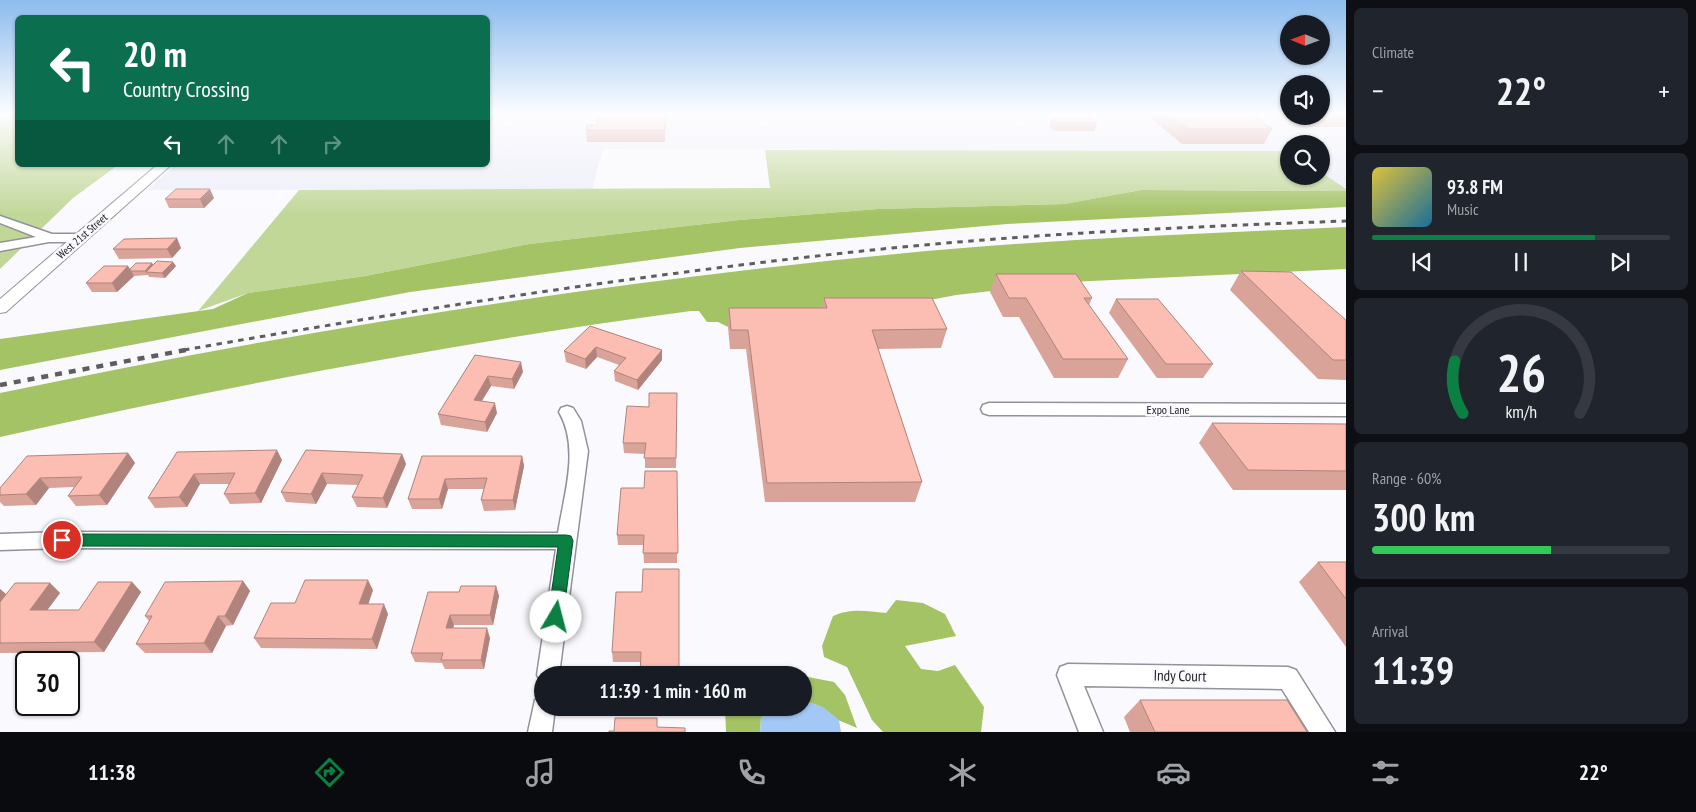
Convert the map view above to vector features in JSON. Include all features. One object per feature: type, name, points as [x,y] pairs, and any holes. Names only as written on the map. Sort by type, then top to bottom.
[{"type":"street","name":"West 21st Street","points":[[0,308],[163,167]]},
{"type":"street","points":[[0,219],[49,238]]},
{"type":"street","points":[[0,247],[49,238],[81,238]]},
{"type":"street","name":"Expo Lane","points":[[989,409],[1346,410]]},
{"type":"street","points":[[549,666],[578,451],[573,421],[567,412]]},
{"type":"street","points":[[0,542],[62,540],[566,541]]},
{"type":"street","name":"Indy Court","points":[[1091,732],[1068,675],[1288,678],[1323,732]]},
{"type":"street","points":[[540,732],[542,716]]},
{"type":"shaded area","points":[[490,147],[1280,147],[1280,151],[603,149],[592,189],[148,190],[174,167],[490,167]]},
{"type":"shaded area","points":[[1330,147],[1346,147],[1346,189],[1330,178]]},
{"type":"green space","points":[[0,147],[15,147],[15,167],[115,167],[73,198],[0,269]]},
{"type":"green space","points":[[765,150],[1280,151],[1280,185],[1330,185],[1330,178],[1346,189],[1346,191],[1141,190],[1064,204],[878,209],[739,220],[529,244],[365,276],[248,293],[198,311],[299,190],[770,188]]},
{"type":"green space","points":[[1141,190],[1346,191],[1346,207],[1007,224],[740,248],[410,292],[0,370],[0,339],[213,309],[248,293],[365,276],[529,244],[739,220],[878,209],[1064,204]]},
{"type":"green space","points":[[1346,227],[1346,269],[1070,282],[956,295],[920,302],[823,327],[728,327],[718,322],[707,322],[699,311],[691,311],[430,351],[171,400],[0,437],[0,393],[223,349],[447,311],[671,279],[896,254],[1065,241]]},
{"type":"green space","points":[[896,600],[923,603],[945,614],[956,636],[905,646],[921,669],[938,671],[955,665],[984,707],[981,732],[883,732],[872,720],[847,667],[824,657],[822,646],[833,616],[852,611],[886,613]]},
{"type":"green space","points":[[812,678],[834,682],[845,695],[857,728],[838,720],[818,705],[813,704]]},
{"type":"green space","points":[[725,716],[764,716],[761,718],[760,732],[726,732]]},
{"type":"water","points":[[812,703],[823,707],[839,720],[841,732],[760,732],[761,718],[764,716],[812,716]]},
{"type":"building","points":[[176,189],[210,189],[200,199],[165,199]]},
{"type":"building","points":[[177,238],[167,249],[113,249],[124,239]]},
{"type":"building","points":[[157,261],[173,262],[162,273],[146,272]]},
{"type":"building","points":[[136,263],[152,263],[145,271],[131,271],[130,269]]},
{"type":"building","points":[[104,266],[128,266],[112,283],[86,283]]},
{"type":"building","points":[[1241,271],[1291,272],[1346,320],[1346,360],[1333,360]]},
{"type":"building","points":[[996,274],[1076,274],[1092,298],[1084,298],[1128,359],[1063,359],[1026,298],[1009,298]]},
{"type":"building","points":[[824,298],[932,298],[947,329],[872,330],[922,482],[767,483],[748,330],[731,330],[729,308],[827,308]]},
{"type":"building","points":[[1116,299],[1158,299],[1213,364],[1166,364]]},
{"type":"building","points":[[590,326],[662,350],[637,380],[614,371],[626,358],[596,347],[585,359],[564,351]]},
{"type":"building","points":[[475,355],[521,362],[512,379],[488,376],[474,400],[495,403],[485,422],[438,414]]},
{"type":"building","points":[[649,393],[677,393],[676,458],[644,458],[646,443],[623,443],[627,406],[649,407]]},
{"type":"building","points":[[1212,423],[1346,424],[1346,471],[1248,470]]},
{"type":"building","points":[[277,450],[255,493],[224,494],[235,473],[194,474],[179,497],[148,498],[177,452]]},
{"type":"building","points":[[306,450],[402,454],[383,498],[352,497],[363,475],[322,473],[311,494],[281,492]]},
{"type":"building","points":[[128,453],[99,495],[68,496],[82,477],[40,478],[26,494],[0,495],[0,488],[27,456]]},
{"type":"building","points":[[422,456],[522,456],[513,500],[481,500],[487,478],[445,479],[439,499],[408,499]]},
{"type":"building","points":[[645,471],[677,471],[678,553],[643,553],[644,535],[617,535],[621,488],[644,488]]},
{"type":"building","points":[[1318,562],[1346,562],[1346,599]]},
{"type":"building","points":[[643,569],[679,569],[679,666],[640,666],[641,652],[612,652],[616,592],[642,592]]},
{"type":"building","points":[[305,580],[368,580],[359,604],[384,604],[372,639],[254,638],[271,603],[295,603]]},
{"type":"building","points":[[243,581],[225,616],[218,616],[204,643],[136,644],[152,616],[145,616],[165,582]]},
{"type":"building","points":[[98,582],[132,582],[94,642],[0,643],[0,602],[15,583],[50,583],[30,610],[79,610]]},
{"type":"building","points":[[461,586],[496,586],[490,615],[450,615],[446,628],[487,628],[481,660],[441,660],[443,653],[411,653],[428,592],[459,592]]},
{"type":"building","points":[[1140,700],[1287,700],[1307,732],[1155,732]]},
{"type":"building","points":[[615,718],[657,718],[657,727],[685,728],[685,732],[609,732],[614,731]]},
{"type":"railway","points":[[184,350],[346,322],[509,297],[753,263],[899,247],[1090,233],[1346,221]]},
{"type":"railway","points":[[0,385],[191,349]]},
{"type":"route","points":[[62,540],[566,541],[556,617]]}]
